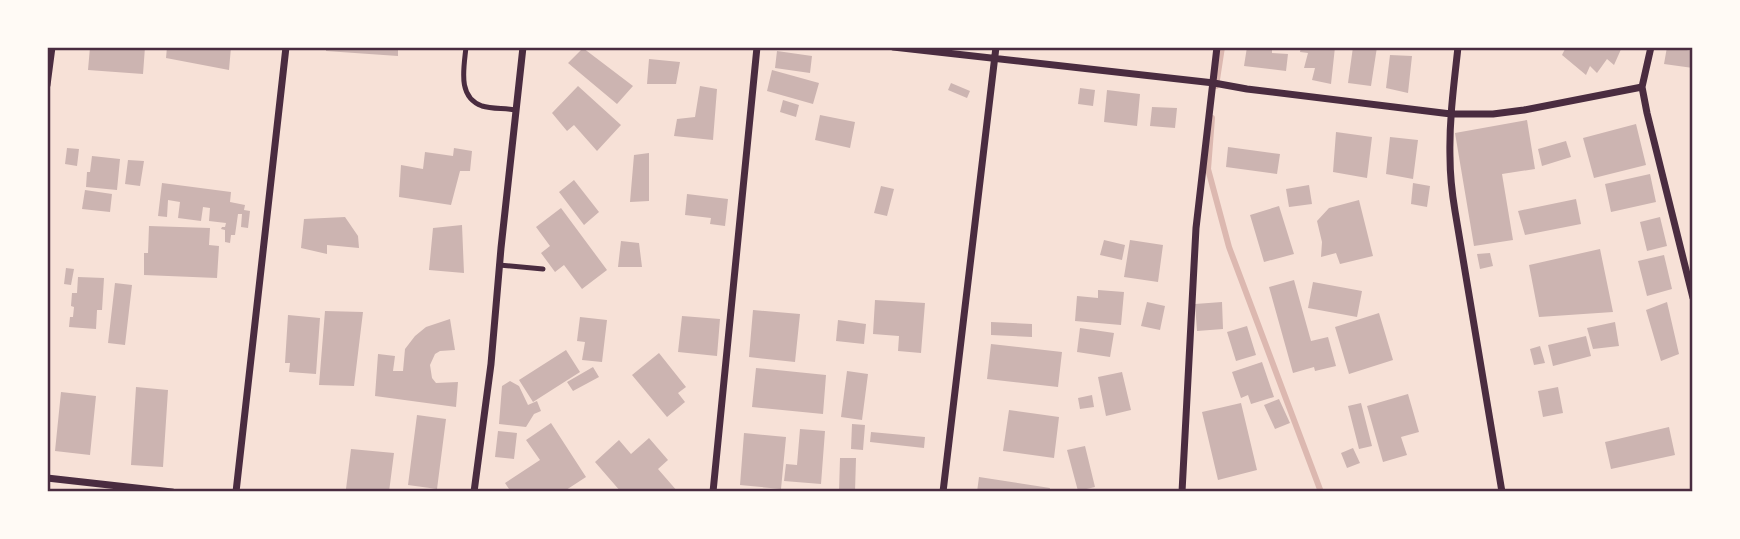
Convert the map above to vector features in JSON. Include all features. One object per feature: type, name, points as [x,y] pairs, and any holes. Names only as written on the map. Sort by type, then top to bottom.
[{"type":"street","points":[[47,85],[51,47]]},
{"type":"street","points":[[236,492],[286,47]]},
{"type":"street","points":[[474,492],[491,364],[523,47]]},
{"type":"street","points":[[713,492],[757,47]]},
{"type":"street","points":[[892,47],[1213,83],[1451,114],[1493,114],[1524,110],[1642,87]]},
{"type":"street","points":[[943,492],[996,47]]},
{"type":"street","points":[[1182,492],[1196,229],[1217,47]]},
{"type":"street","points":[[1458,47],[1451,114],[1450,157],[1455,211],[1502,492]]},
{"type":"street","points":[[1651,47],[1642,87],[1693,298]]},
{"type":"street","points":[[47,478],[172,492]]},
{"type":"lane","points":[[466,47],[463,83],[469,96],[482,106],[515,110]]},
{"type":"lane","points":[[499,265],[544,269]]},
{"type":"building","points":[[90,47],[145,47],[143,74],[88,70]]},
{"type":"building","points":[[167,47],[231,47],[229,70],[166,58]]},
{"type":"building","points":[[326,47],[398,47],[398,56],[326,51]]},
{"type":"building","points":[[1247,47],[1272,47],[1272,53],[1288,54],[1286,71],[1244,66]]},
{"type":"building","points":[[1301,47],[1335,47],[1331,84],[1312,80],[1315,68],[1304,68],[1308,53],[1300,52]]},
{"type":"building","points":[[1353,47],[1377,47],[1371,86],[1348,83]]},
{"type":"building","points":[[1566,47],[1622,47],[1614,65],[1607,59],[1597,73],[1590,66],[1586,75],[1562,55]]},
{"type":"building","points":[[1667,47],[1693,51],[1693,68],[1664,64]]},
{"type":"building","points":[[583,48],[633,86],[617,104],[568,63]]},
{"type":"building","points":[[777,51],[812,56],[810,73],[775,68]]},
{"type":"building","points":[[1390,55],[1412,56],[1408,93],[1386,88]]},
{"type":"building","points":[[649,59],[680,62],[676,84],[647,84]]},
{"type":"building","points":[[772,70],[819,83],[813,104],[767,91]]},
{"type":"building","points":[[951,83],[970,91],[967,98],[948,90]]},
{"type":"building","points":[[578,86],[621,125],[597,151],[574,125],[567,131],[552,113]]},
{"type":"building","points":[[700,86],[717,89],[713,140],[674,136],[677,119],[695,117]]},
{"type":"building","points":[[1080,88],[1095,90],[1093,106],[1078,104]]},
{"type":"building","points":[[1107,90],[1140,94],[1137,126],[1104,122]]},
{"type":"building","points":[[783,100],[799,105],[796,117],[780,112]]},
{"type":"building","points":[[1152,107],[1177,108],[1175,128],[1150,126]]},
{"type":"building","points":[[820,115],[855,122],[850,148],[815,140]]},
{"type":"building","points":[[1527,120],[1535,169],[1502,174],[1513,240],[1474,246],[1455,133]]},
{"type":"building","points":[[1636,124],[1646,165],[1594,178],[1583,138]]},
{"type":"building","points":[[1336,132],[1372,137],[1367,178],[1333,172]]},
{"type":"building","points":[[1390,137],[1418,140],[1413,179],[1386,174]]},
{"type":"building","points":[[1566,141],[1571,157],[1542,166],[1538,149]]},
{"type":"building","points":[[1228,147],[1280,154],[1277,174],[1226,167]]},
{"type":"building","points":[[67,148],[79,149],[77,166],[65,164]]},
{"type":"building","points":[[454,148],[472,151],[470,171],[460,171],[451,205],[399,197],[401,165],[423,169],[425,152],[453,156]]},
{"type":"building","points":[[649,153],[649,201],[630,202],[634,155]]},
{"type":"building","points":[[92,156],[120,159],[117,190],[86,187]]},
{"type":"building","points":[[128,160],[144,161],[140,186],[125,184]]},
{"type":"building","points":[[1650,174],[1656,202],[1611,212],[1605,184]]},
{"type":"building","points":[[574,180],[599,212],[584,225],[559,192]]},
{"type":"building","points":[[162,183],[231,192],[230,202],[245,205],[244,210],[250,211],[248,228],[241,227],[242,214],[238,214],[235,235],[231,235],[230,243],[225,242],[225,230],[221,229],[226,223],[209,221],[210,208],[203,207],[201,221],[178,218],[180,202],[168,200],[167,217],[158,216]]},
{"type":"building","points":[[1413,183],[1430,186],[1427,207],[1411,204]]},
{"type":"building","points":[[1309,185],[1312,204],[1289,207],[1286,189]]},
{"type":"building","points":[[881,186],[894,189],[887,216],[874,213]]},
{"type":"building","points":[[85,190],[112,194],[110,212],[82,209]]},
{"type":"building","points":[[687,194],[728,199],[725,226],[710,224],[711,218],[685,215]]},
{"type":"building","points":[[1576,199],[1581,224],[1525,235],[1518,211]]},
{"type":"building","points":[[1359,200],[1373,256],[1340,264],[1336,253],[1321,257],[1322,242],[1317,221],[1329,208]]},
{"type":"building","points":[[1279,206],[1294,254],[1264,262],[1250,215]]},
{"type":"building","points":[[561,208],[607,270],[582,289],[564,265],[555,272],[541,253],[550,246],[536,227]]},
{"type":"building","points":[[345,217],[358,236],[359,248],[327,245],[327,254],[301,248],[304,219]]},
{"type":"building","points":[[1660,217],[1667,246],[1647,251],[1640,222]]},
{"type":"building","points":[[462,225],[464,273],[429,270],[433,228]]},
{"type":"building","points":[[149,226],[210,228],[209,245],[219,246],[217,278],[144,275],[144,253],[148,253]]},
{"type":"building","points":[[1104,240],[1125,245],[1122,260],[1100,255]]},
{"type":"building","points":[[1130,240],[1163,245],[1158,282],[1124,277]]},
{"type":"building","points":[[621,241],[639,243],[642,267],[618,267]]},
{"type":"building","points":[[1600,249],[1613,312],[1539,317],[1529,265]]},
{"type":"building","points":[[1490,253],[1493,266],[1480,269],[1477,254]]},
{"type":"building","points":[[1664,255],[1672,289],[1647,296],[1638,261]]},
{"type":"building","points":[[66,268],[74,269],[71,285],[64,284]]},
{"type":"building","points":[[78,277],[104,278],[102,310],[97,310],[96,329],[69,327],[74,307],[71,306],[72,293],[77,293]]},
{"type":"building","points":[[1294,280],[1311,341],[1328,337],[1336,366],[1315,371],[1314,367],[1293,373],[1269,287]]},
{"type":"building","points":[[1313,282],[1362,291],[1357,317],[1308,308]]},
{"type":"building","points":[[115,283],[132,285],[125,345],[108,343]]},
{"type":"building","points":[[1098,290],[1124,292],[1121,325],[1075,321],[1077,296],[1098,298]]},
{"type":"building","points":[[875,300],[925,303],[921,353],[898,351],[899,336],[873,334]]},
{"type":"building","points":[[1147,302],[1165,306],[1160,330],[1141,326]]},
{"type":"building","points":[[1222,302],[1223,329],[1197,331],[1195,304]]},
{"type":"building","points":[[1667,302],[1679,354],[1661,361],[1646,310]]},
{"type":"building","points":[[753,310],[800,314],[795,362],[749,357]]},
{"type":"building","points":[[325,311],[363,312],[354,386],[319,385]]},
{"type":"building","points":[[1379,313],[1393,360],[1349,374],[1335,327]]},
{"type":"building","points":[[288,315],[320,318],[316,374],[289,372],[290,363],[285,363]]},
{"type":"building","points":[[682,316],[720,319],[717,356],[678,352]]},
{"type":"building","points":[[580,317],[607,320],[602,362],[582,360],[585,342],[577,341]]},
{"type":"building","points":[[450,319],[455,350],[435,354],[430,365],[432,378],[436,383],[458,382],[456,407],[375,396],[378,354],[395,356],[393,371],[403,371],[405,349],[415,336],[426,327]]},
{"type":"building","points":[[838,320],[866,324],[864,344],[836,341]]},
{"type":"building","points":[[991,322],[1032,324],[1032,337],[991,335]]},
{"type":"building","points":[[1615,322],[1619,346],[1593,349],[1587,328]]},
{"type":"building","points":[[1247,326],[1256,355],[1236,361],[1227,332]]},
{"type":"building","points":[[1080,328],[1114,333],[1110,357],[1077,352]]},
{"type":"building","points":[[1586,336],[1591,356],[1553,366],[1548,345]]},
{"type":"building","points":[[991,344],[1062,352],[1058,387],[987,379]]},
{"type":"building","points":[[1540,346],[1545,363],[1534,365],[1530,349]]},
{"type":"building","points":[[566,350],[580,372],[533,402],[519,380]]},
{"type":"building","points":[[659,353],[686,387],[678,393],[685,402],[667,417],[632,375]]},
{"type":"building","points":[[1262,362],[1274,397],[1251,404],[1248,395],[1241,398],[1232,372]]},
{"type":"building","points":[[593,367],[599,377],[573,391],[567,382]]},
{"type":"building","points":[[756,368],[826,375],[823,414],[752,407]]},
{"type":"building","points":[[847,371],[868,374],[862,420],[841,417]]},
{"type":"building","points":[[1122,372],[1131,410],[1106,416],[1098,377]]},
{"type":"building","points":[[510,381],[519,386],[528,405],[537,401],[541,411],[534,414],[526,427],[499,424],[502,386]]},
{"type":"building","points":[[136,387],[168,390],[163,467],[131,465]]},
{"type":"building","points":[[1558,387],[1563,413],[1543,417],[1538,391]]},
{"type":"building","points":[[61,392],[96,396],[90,455],[55,451]]},
{"type":"building","points":[[1408,394],[1419,432],[1401,437],[1407,455],[1383,462],[1367,406]]},
{"type":"building","points":[[1092,395],[1094,407],[1080,409],[1078,398]]},
{"type":"building","points":[[1279,399],[1290,423],[1275,429],[1264,405]]},
{"type":"building","points":[[1241,403],[1257,470],[1218,480],[1202,412]]},
{"type":"building","points":[[1361,403],[1372,446],[1359,449],[1348,406]]},
{"type":"building","points":[[1009,410],[1059,417],[1054,458],[1003,451]]},
{"type":"building","points":[[417,415],[446,419],[437,489],[408,485]]},
{"type":"building","points":[[551,423],[586,477],[563,492],[511,492],[505,483],[540,460],[526,440]]},
{"type":"building","points":[[852,424],[865,425],[863,450],[851,449]]},
{"type":"building","points":[[1669,427],[1675,455],[1611,469],[1605,442]]},
{"type":"building","points":[[800,429],[825,431],[821,484],[784,481],[786,464],[797,465]]},
{"type":"building","points":[[498,431],[517,433],[514,459],[495,457]]},
{"type":"building","points":[[871,432],[925,437],[924,448],[870,442]]},
{"type":"building","points":[[744,433],[786,437],[781,489],[740,485]]},
{"type":"building","points":[[649,438],[668,460],[658,469],[678,492],[621,492],[595,462],[619,440],[631,454]]},
{"type":"building","points":[[1085,446],[1095,487],[1078,491],[1067,450]]},
{"type":"building","points":[[1353,448],[1360,463],[1347,468],[1341,453]]},
{"type":"building","points":[[351,449],[394,453],[389,492],[346,489]]},
{"type":"building","points":[[840,458],[856,458],[855,492],[839,492]]},
{"type":"building","points":[[979,477],[1050,488],[1049,492],[977,492]]},
{"type":"building","points":[[734,489],[781,489],[781,492],[734,492]]},
{"type":"waterway","points":[[1216,86],[1222,47]]},
{"type":"waterway","points":[[1212,118],[1208,169],[1229,247],[1321,492]]}]
